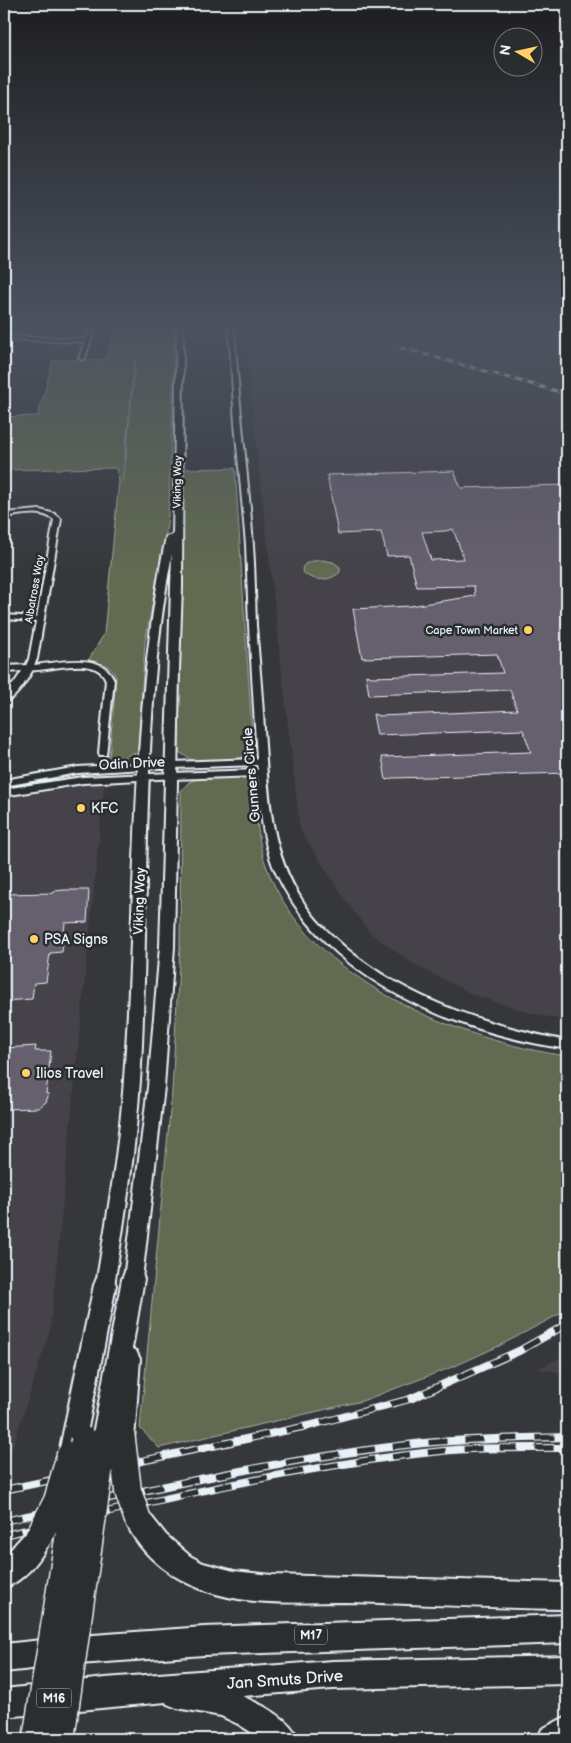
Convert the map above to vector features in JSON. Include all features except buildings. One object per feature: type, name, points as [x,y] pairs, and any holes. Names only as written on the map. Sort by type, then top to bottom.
[{"type":"main road","name":"Viking Way","points":[[133,1279],[157,1077],[167,947],[173,669],[177,586],[178,409]]},
{"type":"main road","name":"Viking Way","points":[[105,1285],[117,1218],[132,1088],[144,771],[150,670],[160,583],[176,517]]},
{"type":"main road","points":[[36,1739],[95,1445],[133,1279]]},
{"type":"main road","points":[[61,1739],[95,1445],[105,1285]]},
{"type":"main road","points":[[95,1445],[127,1488],[131,1505],[138,1520],[157,1545],[183,1566],[200,1575],[231,1583],[279,1588],[567,1596]]},
{"type":"main road","points":[[4,1575],[38,1538],[57,1501],[95,1445]]},
{"type":"main road","name":"M17","points":[[4,1658],[112,1647],[327,1635],[567,1629]]},
{"type":"main road","name":"Jan Smuts Drive","points":[[4,1703],[105,1692],[333,1675],[567,1670]]},
{"type":"main road","points":[[105,1692],[186,1694],[224,1703],[259,1719],[284,1739]]},
{"type":"main road","points":[[552,1739],[567,1730]]},
{"type":"street","name":"Gunners Circle","points":[[238,409],[250,564],[263,773],[272,846],[286,883],[312,922],[344,952],[390,984],[459,1017],[504,1032],[567,1045]]},
{"type":"street","name":"Albatross Way","points":[[4,515],[52,514],[58,520],[33,659],[29,668]]},
{"type":"street","points":[[4,617],[40,619]]},
{"type":"street","points":[[4,669],[87,664],[100,666],[107,671],[110,680],[103,752]]},
{"type":"street","points":[[4,699],[19,684],[29,668]]},
{"type":"street","name":"Odin Drive","points":[[4,784],[78,770],[172,770],[262,762]]},
{"type":"street","name":"Odin Drive","points":[[172,770],[263,773]]},
{"type":"street","name":"Odin Drive","points":[[4,793],[144,771]]},
{"type":"shaded area","points":[[252,409],[567,409],[567,1021],[534,1014],[474,995],[415,965],[370,933],[346,901],[300,830]]},
{"type":"shaded area","points":[[105,778],[50,1330],[7,1465],[4,1466],[4,793]]},
{"type":"shaded area","points":[[567,1354],[567,1373],[538,1369]]},
{"type":"green space","points":[[40,409],[172,409],[169,505],[165,542],[145,642],[137,754],[132,753],[125,757],[109,759],[116,677],[109,667],[97,662],[88,661],[104,634],[119,481],[116,468],[4,470],[4,417],[38,416]]},
{"type":"green space","points":[[235,468],[253,748],[247,756],[235,760],[193,761],[179,752],[183,469]]},
{"type":"green space","points":[[322,560],[333,562],[340,567],[340,572],[331,578],[315,579],[302,571],[306,563]]},
{"type":"green space","points":[[237,777],[252,783],[255,789],[261,849],[267,868],[287,907],[316,942],[351,972],[392,998],[435,1019],[480,1036],[525,1048],[567,1056],[567,1310],[499,1346],[455,1366],[362,1401],[159,1448],[140,1428],[172,1091],[180,947],[181,791],[189,782],[200,778]]},
{"type":"waterway","points":[[123,481],[130,409]]},
{"type":"railway","points":[[4,1490],[312,1425],[410,1399],[519,1351],[567,1324]]},
{"type":"railway","points":[[4,1521],[213,1476],[371,1449],[424,1443],[567,1437]]},
{"type":"railway","points":[[4,1535],[167,1498],[332,1466],[442,1451],[504,1448],[567,1448]]},
{"type":"place","name":"Cape Town Market","points":[[528,630]]},
{"type":"place","name":"KFC","points":[[81,808]]},
{"type":"place","name":"PSA Signs","points":[[34,939]]},
{"type":"place","name":"Ilios Travel","points":[[26,1073]]}]
